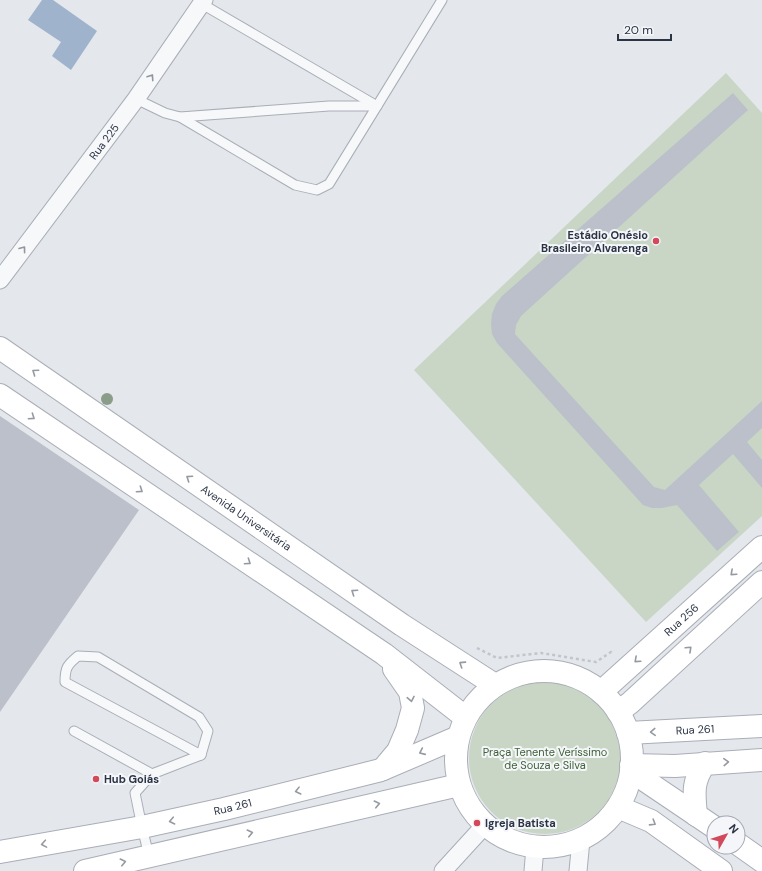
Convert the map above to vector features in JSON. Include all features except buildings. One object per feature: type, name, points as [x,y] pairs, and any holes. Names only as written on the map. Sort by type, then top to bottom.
[{"type":"main road","name":"Avenida Universitária","points":[[0,348],[402,625],[495,685]]},
{"type":"main road","points":[[0,395],[384,654],[462,727]]},
{"type":"main road","name":"Rua 256","points":[[601,692],[762,547]]},
{"type":"main road","points":[[618,712],[630,703],[762,582]]},
{"type":"main road","points":[[381,770],[398,752],[407,730],[413,708],[410,692],[384,654]]},
{"type":"main road","points":[[549,671],[577,677],[601,692],[618,712],[628,733],[631,749],[631,768],[626,790],[618,807],[601,826],[580,840],[558,846],[535,847],[517,843],[500,836],[485,825],[470,807],[459,785],[456,771],[462,727],[478,700],[495,685],[520,674],[549,671]]},
{"type":"main road","name":"Rua 261","points":[[628,733],[762,726]]},
{"type":"main road","name":"Rua 261","points":[[0,852],[142,827],[224,809],[381,770],[462,727]]},
{"type":"main road","points":[[631,768],[762,760]]},
{"type":"main road","points":[[696,815],[694,789],[699,772],[705,763]]},
{"type":"main road","points":[[631,768],[706,822]]},
{"type":"main road","points":[[85,871],[459,785]]},
{"type":"main road","points":[[618,807],[652,821],[721,871]]},
{"type":"main road","points":[[746,850],[762,861]]},
{"type":"street","name":"Rua 225","points":[[0,280],[136,99],[203,2]]},
{"type":"street","points":[[443,871],[485,825]]},
{"type":"street","points":[[578,871],[580,840]]},
{"type":"street","points":[[533,871],[535,847]]},
{"type":"lane","points":[[136,99],[165,113],[180,117],[296,185],[317,190],[329,184],[442,0]]},
{"type":"lane","points":[[203,2],[377,106]]},
{"type":"lane","points":[[180,117],[329,106],[377,106]]},
{"type":"lane","points":[[78,656],[98,657],[199,717],[208,730],[201,755],[65,682],[65,670],[78,656]]},
{"type":"lane","points":[[74,731],[152,774]]},
{"type":"lane","points":[[149,856],[136,792],[152,774],[201,755]]},
{"type":"green space","name":"Estádio Onésio Brasileiro Alvarenga","points":[[726,73],[762,113],[762,516],[646,622],[414,370]]},
{"type":"green space","name":"Praça Tenente Veríssimo de Souza e Silva","points":[[552,682],[574,687],[599,704],[616,729],[620,743],[620,773],[616,787],[599,812],[574,829],[560,833],[538,834],[516,829],[497,817],[486,806],[474,787],[470,773],[469,751],[474,729],[486,710],[497,699],[516,687],[530,683]]},
{"type":"water","points":[[42,0],[53,0],[97,31],[71,70],[52,56],[61,42],[28,20]]},
{"type":"place","name":"Estádio Onésio Brasileiro Alvarenga","points":[[656,241]]},
{"type":"place","name":"Hub Goiás","points":[[96,779]]},
{"type":"place","name":"Igreja Batista","points":[[477,823]]}]
